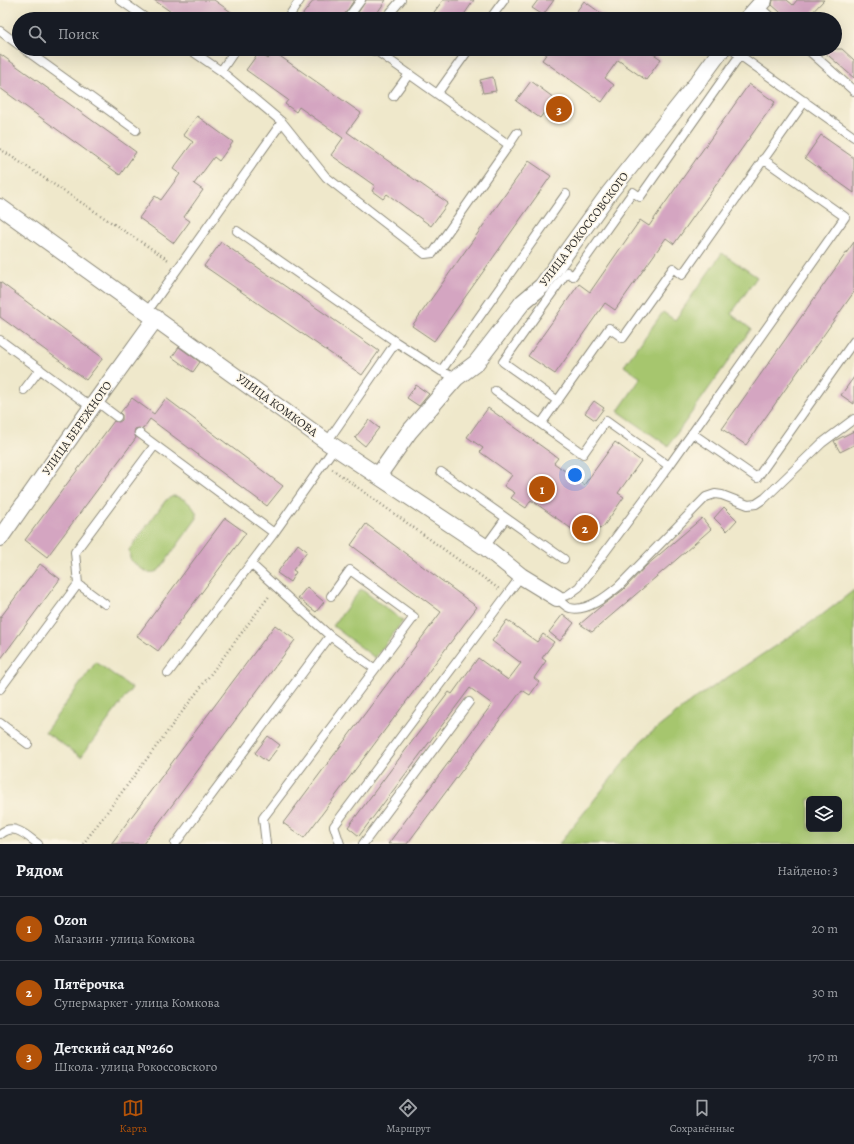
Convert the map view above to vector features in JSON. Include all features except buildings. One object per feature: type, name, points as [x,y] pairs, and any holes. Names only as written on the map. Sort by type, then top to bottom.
[{"type":"street","points":[[754,12],[762,3]]},
{"type":"street","name":"УЛИЦА РОКОССОВСКОГО","points":[[378,476],[409,432],[456,378],[476,363],[523,302],[542,286],[610,192],[698,83],[717,56]]},
{"type":"street","name":"УЛИЦА КОМКОВА","points":[[0,207],[331,445],[485,547],[522,576],[557,598]]},
{"type":"street","name":"УЛИЦА БЕРЕЖНОГО","points":[[0,538],[94,404],[152,315]]},
{"type":"lane","points":[[120,0],[137,12]]},
{"type":"lane","points":[[292,12],[300,0]]},
{"type":"lane","points":[[352,12],[361,0]]},
{"type":"lane","points":[[391,12],[401,0]]},
{"type":"lane","points":[[495,12],[504,0]]},
{"type":"lane","points":[[762,3],[768,12]]},
{"type":"lane","points":[[0,31],[12,40]]},
{"type":"lane","points":[[34,56],[136,130]]},
{"type":"lane","points":[[199,56],[221,71],[282,122],[326,177],[425,254],[433,253],[518,133]]},
{"type":"lane","points":[[221,71],[231,56]]},
{"type":"lane","points":[[385,56],[509,145]]},
{"type":"lane","points":[[437,94],[464,56]]},
{"type":"lane","points":[[558,400],[503,362],[567,272],[573,276],[633,192],[640,197],[739,56]]},
{"type":"lane","points":[[741,56],[854,137]]},
{"type":"lane","points":[[815,56],[854,91]]},
{"type":"lane","points":[[393,96],[409,74]]},
{"type":"lane","points":[[541,424],[609,328],[624,338],[673,268],[682,274],[805,101]]},
{"type":"lane","points":[[152,315],[179,267],[282,122]]},
{"type":"lane","points":[[557,598],[568,595],[579,587],[692,433],[845,217],[764,159]]},
{"type":"lane","points":[[441,371],[566,194]]},
{"type":"lane","points":[[237,231],[396,342],[441,371],[456,378]]},
{"type":"lane","points":[[0,340],[40,369],[117,417]]},
{"type":"lane","points":[[692,433],[757,478],[854,341]]},
{"type":"lane","points":[[168,673],[251,564],[324,463],[331,445],[396,342]]},
{"type":"lane","points":[[24,390],[40,369]]},
{"type":"lane","points":[[495,391],[583,454],[606,421],[668,466]]},
{"type":"lane","points":[[557,598],[569,608],[578,609],[591,605],[604,598],[619,586],[706,497],[715,494],[722,495],[748,505],[756,504],[765,498],[822,443],[854,419]]},
{"type":"lane","points":[[139,433],[274,533]]},
{"type":"lane","points":[[0,689],[78,584],[75,552],[155,445]]},
{"type":"lane","points":[[441,472],[564,559]]},
{"type":"lane","points":[[485,547],[506,518]]},
{"type":"lane","points":[[251,564],[330,636],[375,669]]},
{"type":"lane","points":[[266,844],[263,818],[414,617],[350,570],[332,596]]},
{"type":"lane","points":[[340,844],[334,826],[522,576]]},
{"type":"lane","points":[[78,584],[105,604]]},
{"type":"lane","points":[[175,844],[330,636]]},
{"type":"lane","points":[[363,844],[469,702]]},
{"type":"lane","points":[[0,723],[28,744]]},
{"type":"lane","points":[[0,834],[7,829],[17,830],[38,844]]},
{"type":"path","points":[[0,149],[179,267]]},
{"type":"path","points":[[324,463],[507,595]]},
{"type":"path","points":[[83,844],[276,587]]},
{"type":"green space","points":[[722,253],[757,277],[731,314],[751,329],[668,446],[618,411],[641,378],[624,366],[663,312],[675,320]]},
{"type":"green space","points":[[173,496],[177,496],[189,503],[195,510],[197,518],[160,569],[148,572],[140,568],[130,559],[129,550],[166,500]]},
{"type":"green space","points":[[361,589],[403,621],[375,658],[333,626]]},
{"type":"green space","points":[[854,590],[854,844],[559,844],[641,741],[693,700],[822,615]]},
{"type":"green space","points":[[96,662],[132,688],[81,757],[45,732]]},
{"type":"place","name":"Детский сад №260","points":[[559,109]]},
{"type":"place","name":"Ozon","points":[[542,489]]},
{"type":"place","name":"Пятёрочка","points":[[585,528]]}]
